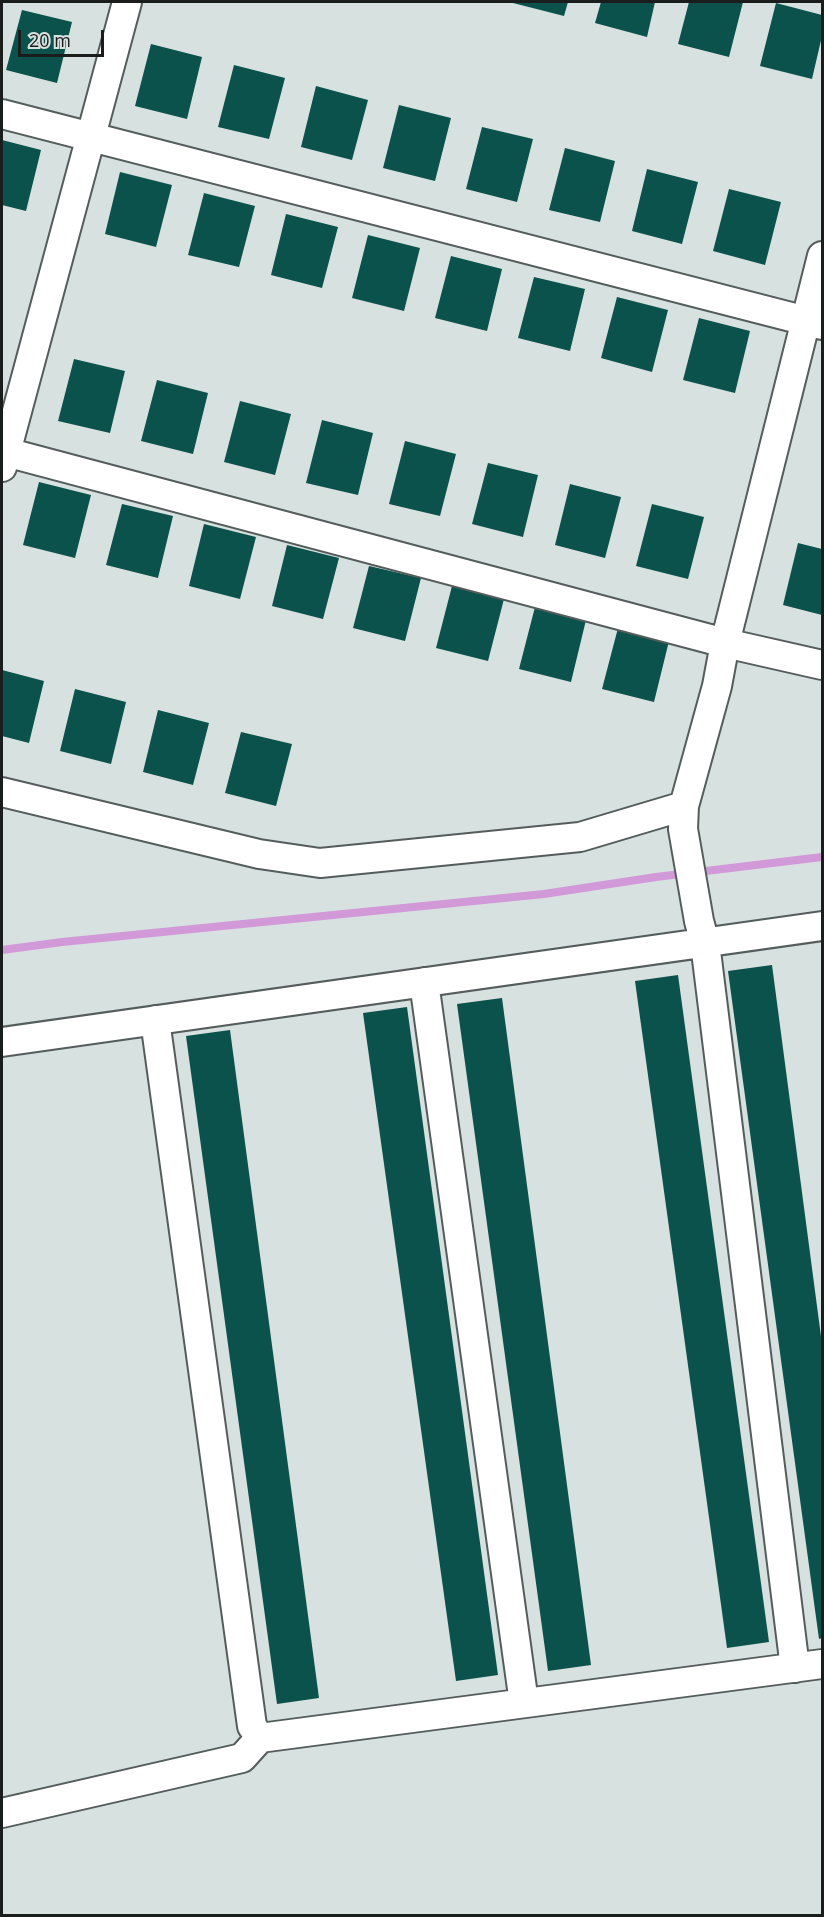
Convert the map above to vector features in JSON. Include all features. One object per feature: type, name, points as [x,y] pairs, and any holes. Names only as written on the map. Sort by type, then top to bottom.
[{"type":"lane","points":[[127,2],[3,457],[724,643],[822,665]]},
{"type":"lane","points":[[2,114],[814,323]]},
{"type":"lane","points":[[795,1668],[702,932],[684,818],[717,686],[724,643],[814,323],[822,256]]},
{"type":"lane","points":[[2,792],[259,854],[320,863],[580,837],[684,818]]},
{"type":"lane","points":[[2,1042],[424,982],[702,932],[822,926]]},
{"type":"lane","points":[[424,982],[524,1703]]},
{"type":"lane","points":[[155,1020],[252,1726],[260,1738]]},
{"type":"lane","points":[[2,1813],[242,1758],[260,1738],[822,1664]]},
{"type":"building","points":[[509,2],[568,2],[564,16]]},
{"type":"building","points":[[601,2],[655,2],[647,37],[595,23]]},
{"type":"building","points":[[689,2],[743,2],[729,57],[678,44]]},
{"type":"building","points":[[776,3],[822,15],[822,36],[812,79],[760,66]]},
{"type":"building","points":[[22,10],[72,22],[57,83],[6,70]]},
{"type":"building","points":[[151,44],[202,57],[187,119],[135,106]]},
{"type":"building","points":[[234,65],[285,78],[269,139],[218,127]]},
{"type":"building","points":[[316,86],[368,100],[352,160],[301,147]]},
{"type":"building","points":[[399,105],[451,118],[435,181],[383,168]]},
{"type":"building","points":[[482,127],[533,139],[517,202],[466,189]]},
{"type":"building","points":[[2,140],[41,150],[26,211],[2,205]]},
{"type":"building","points":[[565,148],[615,161],[600,222],[549,210]]},
{"type":"building","points":[[647,169],[698,182],[682,244],[632,231]]},
{"type":"building","points":[[120,172],[172,185],[156,247],[105,234]]},
{"type":"building","points":[[729,189],[781,202],[765,265],[713,251]]},
{"type":"building","points":[[204,193],[255,206],[239,267],[188,255]]},
{"type":"building","points":[[286,214],[338,227],[322,288],[271,275]]},
{"type":"building","points":[[368,235],[420,248],[404,311],[352,298]]},
{"type":"building","points":[[451,256],[502,269],[487,331],[435,318]]},
{"type":"building","points":[[534,277],[585,289],[570,351],[518,338]]},
{"type":"building","points":[[617,297],[668,310],[652,372],[601,358]]},
{"type":"building","points":[[699,318],[750,331],[735,393],[683,380]]},
{"type":"building","points":[[74,359],[125,371],[110,433],[58,421]]},
{"type":"building","points":[[157,380],[208,393],[193,454],[141,441]]},
{"type":"building","points":[[240,401],[291,414],[275,475],[224,462]]},
{"type":"building","points":[[322,420],[373,433],[358,495],[306,483]]},
{"type":"building","points":[[405,441],[456,454],[440,516],[389,504]]},
{"type":"building","points":[[488,463],[538,475],[523,537],[472,524]]},
{"type":"building","points":[[39,482],[91,495],[75,558],[23,545]]},
{"type":"building","points":[[570,484],[621,497],[605,558],[555,545]]},
{"type":"building","points":[[122,504],[173,516],[158,578],[106,565]]},
{"type":"building","points":[[652,504],[704,517],[688,579],[636,566]]},
{"type":"building","points":[[204,524],[256,537],[240,599],[189,586]]},
{"type":"building","points":[[798,543],[822,549],[822,615],[783,605]]},
{"type":"building","points":[[287,545],[339,558],[323,619],[272,606]]},
{"type":"building","points":[[369,566],[421,578],[405,641],[353,628]]},
{"type":"building","points":[[452,586],[504,599],[488,661],[436,648]]},
{"type":"building","points":[[535,607],[586,620],[571,682],[519,669]]},
{"type":"building","points":[[618,628],[669,641],[654,702],[602,689]]},
{"type":"building","points":[[2,670],[44,681],[29,743],[2,736]]},
{"type":"building","points":[[75,689],[126,702],[111,764],[60,751]]},
{"type":"building","points":[[158,710],[209,723],[193,785],[143,772]]},
{"type":"building","points":[[241,732],[292,744],[276,806],[225,793]]},
{"type":"building","points":[[772,965],[822,1344],[822,1638],[819,1639],[728,971]]},
{"type":"building","points":[[678,975],[769,1642],[727,1648],[635,981]]},
{"type":"building","points":[[502,998],[591,1665],[548,1671],[457,1004]]},
{"type":"building","points":[[407,1007],[498,1675],[456,1681],[363,1013]]},
{"type":"building","points":[[230,1030],[319,1698],[277,1704],[186,1036]]},
{"type":"waterway","points":[[2,950],[544,894],[656,877],[822,857]]}]
